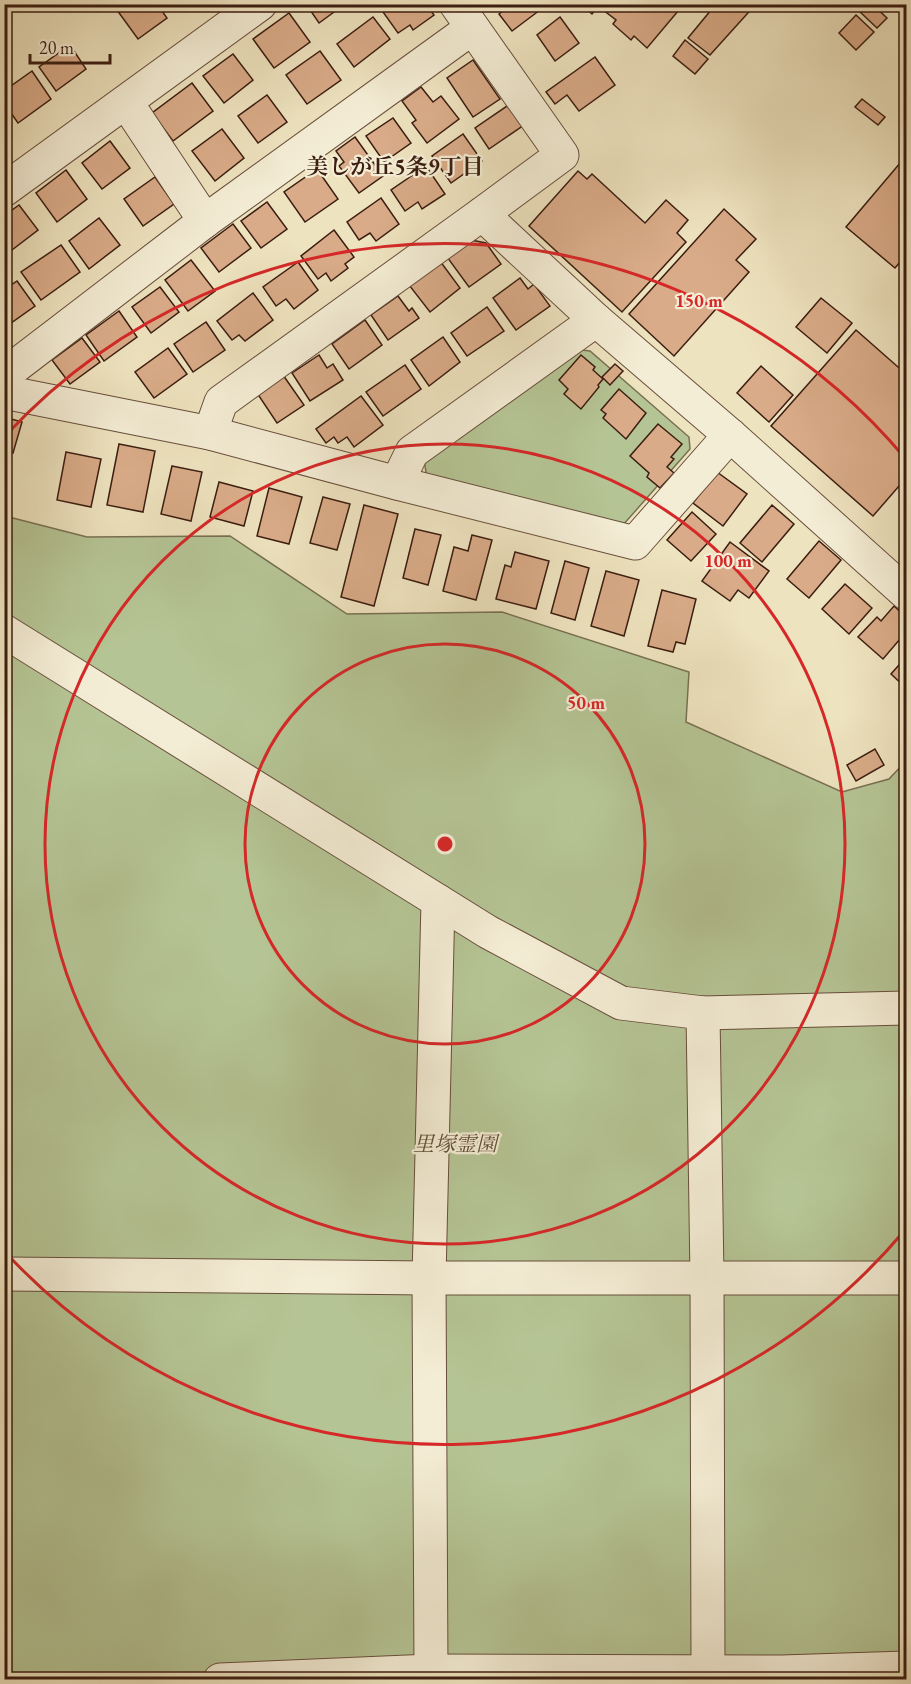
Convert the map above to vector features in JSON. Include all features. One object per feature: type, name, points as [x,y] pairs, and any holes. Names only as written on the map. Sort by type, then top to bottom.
[{"type":"street","points":[[4,190],[260,4]]},
{"type":"street","points":[[4,375],[206,220],[464,16],[562,155],[220,402],[210,433]]},
{"type":"street","points":[[126,102],[206,220]]},
{"type":"street","points":[[482,214],[596,320],[730,435],[906,593]]},
{"type":"street","points":[[397,483],[412,452],[596,320]]},
{"type":"street","points":[[4,392],[210,433],[635,543],[730,435]]},
{"type":"street","points":[[4,631],[488,932],[621,1003],[703,1013],[906,1008]]},
{"type":"street","points":[[431,1671],[429,1278],[438,901]]},
{"type":"street","points":[[703,1013],[707,1278],[708,1672]]},
{"type":"street","points":[[4,1274],[429,1278],[906,1278]]},
{"type":"street","points":[[220,1680],[431,1671],[708,1672],[782,1676],[906,1668]]},
{"type":"green space","points":[[574,349],[590,351],[689,437],[690,449],[623,525],[427,478],[424,460]]},
{"type":"green space","name":"里塚霊園","points":[[5,516],[87,537],[230,536],[347,614],[502,612],[689,672],[686,722],[842,792],[889,779],[906,761],[906,1679],[5,1680]]},
{"type":"building","points":[[124,4],[157,4],[167,18],[138,39],[117,10]]},
{"type":"building","points":[[306,4],[345,4],[319,23]]},
{"type":"building","points":[[393,4],[426,4],[434,15],[413,30],[410,25],[398,33],[383,12]]},
{"type":"building","points":[[511,4],[548,4],[512,31],[499,14]]},
{"type":"building","points":[[581,4],[600,4],[592,14]]},
{"type":"building","points":[[608,4],[684,4],[647,48],[634,36],[631,40],[613,24],[616,20],[603,10]]},
{"type":"building","points":[[716,4],[756,4],[710,55],[688,38]]},
{"type":"building","points":[[865,4],[872,4],[887,18],[877,28],[859,11]]},
{"type":"building","points":[[289,13],[310,42],[274,68],[253,39]]},
{"type":"building","points":[[856,15],[874,32],[856,50],[839,33]]},
{"type":"building","points":[[373,17],[390,39],[354,67],[337,44]]},
{"type":"building","points":[[560,17],[579,43],[555,61],[537,35]]},
{"type":"building","points":[[685,40],[708,59],[695,74],[673,56]]},
{"type":"building","points":[[70,45],[86,69],[56,91],[39,67]]},
{"type":"building","points":[[320,51],[341,80],[307,104],[286,75]]},
{"type":"building","points":[[233,54],[253,80],[224,103],[203,76]]},
{"type":"building","points":[[595,57],[615,85],[579,111],[567,95],[555,104],[546,92]]},
{"type":"building","points":[[473,60],[500,99],[473,117],[447,78]]},
{"type":"building","points":[[32,71],[51,99],[18,123],[4,103],[4,91]]},
{"type":"building","points":[[192,83],[213,111],[173,141],[152,113]]},
{"type":"building","points":[[421,87],[433,102],[441,96],[459,119],[427,143],[412,123],[416,120],[402,101]]},
{"type":"building","points":[[267,95],[287,122],[258,143],[238,116]]},
{"type":"building","points":[[862,99],[885,117],[878,125],[855,107]]},
{"type":"building","points":[[510,104],[524,125],[489,149],[475,128]]},
{"type":"building","points":[[393,118],[411,143],[384,162],[366,136]]},
{"type":"building","points":[[222,129],[244,158],[215,181],[192,151]]},
{"type":"building","points":[[463,134],[482,161],[451,183],[432,156]]},
{"type":"building","points":[[355,137],[383,176],[359,193],[339,166],[344,162],[336,151]]},
{"type":"building","points":[[110,141],[130,168],[102,189],[82,163]]},
{"type":"building","points":[[906,156],[906,255],[895,268],[846,227]]},
{"type":"building","points":[[426,166],[445,194],[422,209],[418,202],[405,211],[391,190]]},
{"type":"building","points":[[317,169],[338,199],[305,222],[284,192]]},
{"type":"building","points":[[66,170],[87,199],[57,222],[36,193]]},
{"type":"building","points":[[578,171],[587,179],[592,174],[645,223],[666,200],[688,220],[677,233],[686,242],[622,312],[529,226]]},
{"type":"building","points":[[155,177],[174,204],[143,226],[124,199]]},
{"type":"building","points":[[381,198],[399,224],[376,241],[370,233],[359,240],[347,222]]},
{"type":"building","points":[[267,202],[287,229],[261,248],[241,221]]},
{"type":"building","points":[[19,205],[38,230],[8,253],[4,248],[4,216]]},
{"type":"building","points":[[724,209],[756,239],[736,260],[749,272],[674,356],[629,314]]},
{"type":"building","points":[[99,218],[120,245],[89,269],[69,241]]},
{"type":"building","points":[[233,224],[251,248],[219,272],[201,248]]},
{"type":"building","points":[[334,230],[354,257],[345,264],[348,268],[331,281],[326,273],[318,279],[301,256]]},
{"type":"building","points":[[471,240],[486,243],[501,264],[469,287],[447,257]]},
{"type":"building","points":[[61,245],[80,272],[41,300],[21,272]]},
{"type":"building","points":[[191,260],[215,291],[188,311],[165,280]]},
{"type":"building","points":[[440,261],[460,288],[430,312],[409,285]]},
{"type":"building","points":[[298,262],[318,290],[294,309],[286,299],[276,306],[263,287]]},
{"type":"building","points":[[520,278],[528,289],[534,284],[550,306],[516,330],[493,298]]},
{"type":"building","points":[[17,281],[35,306],[4,328],[4,290]]},
{"type":"building","points":[[160,287],[179,312],[151,333],[132,307]]},
{"type":"building","points":[[253,293],[273,320],[245,341],[239,335],[232,340],[217,321]]},
{"type":"building","points":[[398,296],[409,311],[412,308],[419,318],[388,340],[371,315]]},
{"type":"building","points":[[821,298],[852,323],[827,353],[796,327]]},
{"type":"building","points":[[487,307],[504,331],[467,356],[451,333]]},
{"type":"building","points":[[119,311],[137,337],[104,361],[86,335]]},
{"type":"building","points":[[365,320],[382,345],[349,369],[332,344]]},
{"type":"building","points":[[206,322],[225,350],[193,372],[174,344]]},
{"type":"building","points":[[856,330],[906,374],[906,478],[873,516],[771,426]]},
{"type":"building","points":[[443,337],[460,362],[429,386],[411,360]]},
{"type":"building","points":[[82,338],[100,362],[70,384],[52,360]]},
{"type":"building","points":[[168,348],[187,374],[154,398],[135,372]]},
{"type":"building","points":[[319,355],[327,368],[333,364],[343,380],[310,401],[292,373]]},
{"type":"building","points":[[581,355],[595,367],[593,370],[603,379],[581,409],[564,394],[568,389],[559,380]]},
{"type":"building","points":[[615,364],[623,371],[610,385],[602,377]]},
{"type":"building","points":[[405,365],[421,389],[383,416],[366,392]]},
{"type":"building","points":[[761,366],[793,395],[769,422],[737,393]]},
{"type":"building","points":[[283,375],[304,405],[277,423],[257,393]]},
{"type":"building","points":[[619,389],[646,413],[626,439],[603,418],[606,414],[601,410]]},
{"type":"building","points":[[361,396],[383,425],[354,447],[347,437],[338,443],[334,437],[326,443],[316,429]]},
{"type":"building","points":[[4,417],[22,422],[6,468],[4,468]]},
{"type":"building","points":[[658,424],[682,444],[671,457],[674,459],[667,467],[674,473],[660,488],[647,477],[649,473],[630,456]]},
{"type":"building","points":[[119,444],[155,451],[143,512],[107,505]]},
{"type":"building","points":[[66,452],[101,459],[91,507],[57,500]]},
{"type":"building","points":[[172,466],[202,472],[191,521],[161,514]]},
{"type":"building","points":[[717,472],[747,494],[723,526],[693,503]]},
{"type":"building","points":[[219,482],[253,491],[244,526],[210,517]]},
{"type":"building","points":[[269,488],[302,497],[289,544],[257,536]]},
{"type":"building","points":[[323,497],[350,504],[337,550],[310,543]]},
{"type":"building","points":[[364,505],[398,514],[374,606],[341,597]]},
{"type":"building","points":[[772,505],[794,524],[762,562],[740,543]]},
{"type":"building","points":[[692,512],[716,534],[691,561],[667,540]]},
{"type":"building","points":[[415,529],[441,535],[428,585],[403,578]]},
{"type":"building","points":[[472,535],[492,540],[476,600],[443,591],[454,547],[468,551]]},
{"type":"building","points":[[819,541],[841,560],[809,598],[787,579]]},
{"type":"building","points":[[730,542],[769,571],[749,598],[738,590],[730,601],[702,581]]},
{"type":"building","points":[[515,552],[549,561],[536,609],[496,599],[505,565],[511,567]]},
{"type":"building","points":[[565,561],[589,568],[575,620],[551,613]]},
{"type":"building","points":[[606,571],[639,580],[624,636],[591,626]]},
{"type":"building","points":[[845,584],[872,608],[849,634],[822,609]]},
{"type":"building","points":[[662,590],[696,599],[685,644],[676,642],[673,652],[648,646]]},
{"type":"building","points":[[894,606],[906,617],[906,632],[883,659],[858,637],[877,617],[881,621]]},
{"type":"building","points":[[906,657],[906,688],[891,674]]},
{"type":"building","points":[[875,749],[884,765],[856,781],[847,765]]},
{"type":"district","name":"美しが丘5条9丁目","points":[[395,166]]}]
